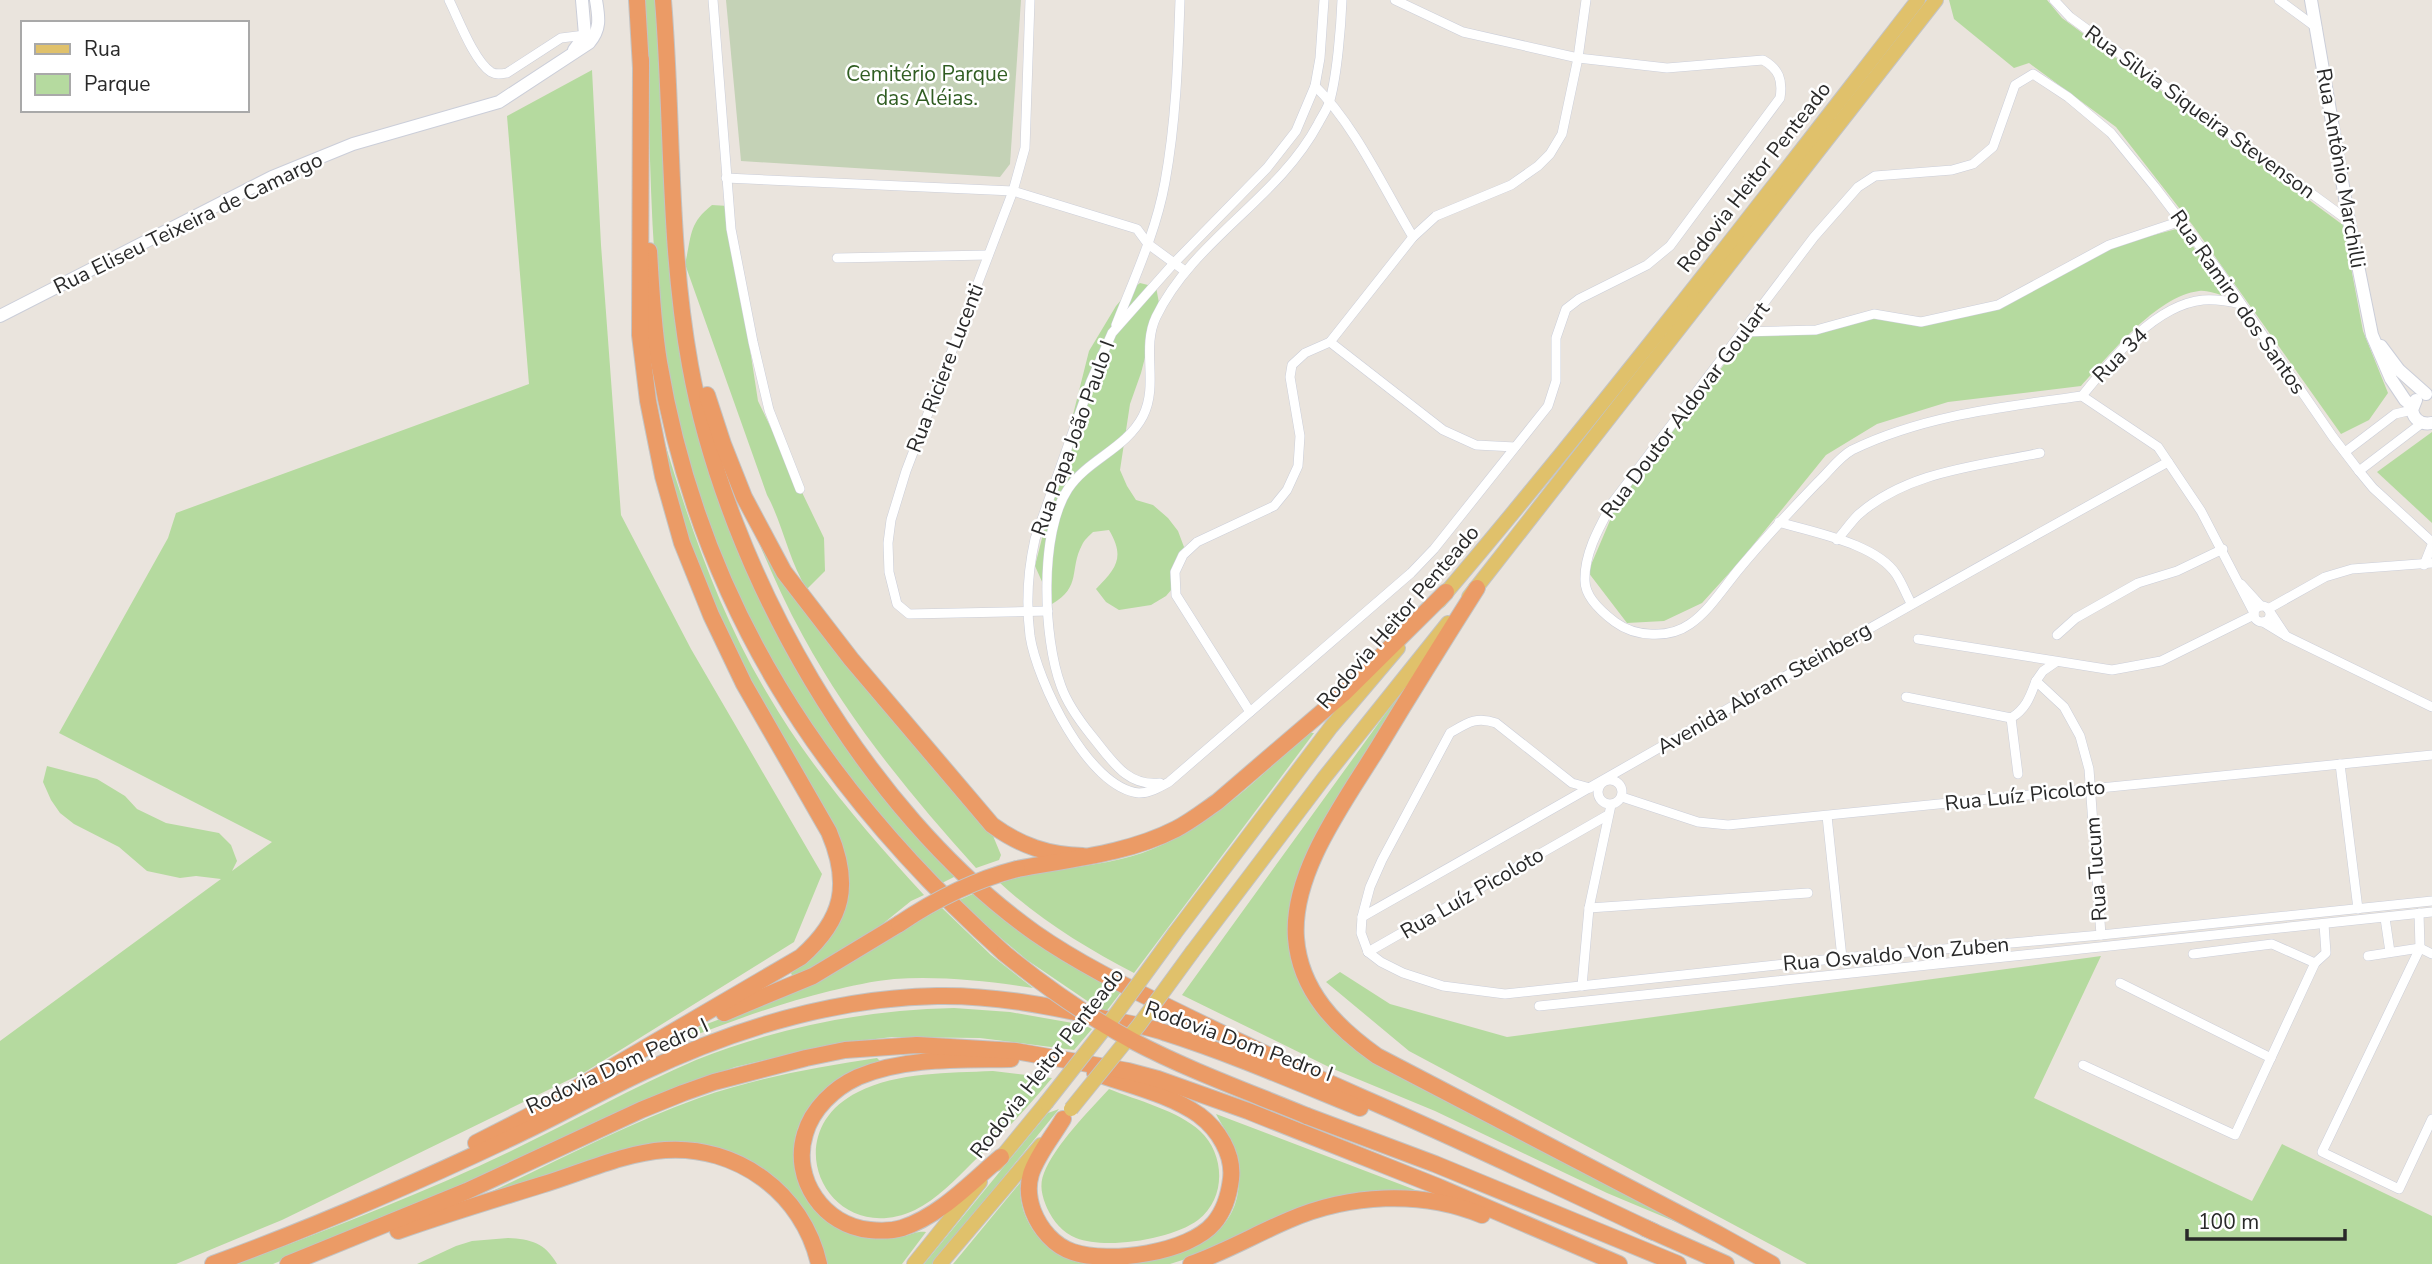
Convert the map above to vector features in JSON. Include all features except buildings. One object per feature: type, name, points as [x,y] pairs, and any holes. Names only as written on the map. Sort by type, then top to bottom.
[{"type":"highway","points":[[637,0],[649,258],[659,361],[684,468],[720,571],[767,671],[828,764],[882,830],[935,888],[1041,984],[1134,1041],[1307,1116],[1435,1164],[1678,1264]]},
{"type":"highway","points":[[663,0],[681,300],[691,369],[706,430],[741,534],[785,633],[819,692],[866,760],[921,829],[1010,914],[1034,932],[1124,986],[1304,1072],[1450,1136],[1654,1232]]},
{"type":"highway","points":[[314,1226],[527,1117],[801,957],[832,923],[842,888],[837,851],[829,832],[744,684],[711,615],[682,543],[663,476],[648,401],[640,335],[641,60]]},
{"type":"highway","points":[[676,246],[704,386],[723,444],[744,497],[784,572],[826,630],[992,825],[1020,844],[1036,850],[1056,855],[1083,856]]},
{"type":"highway","points":[[1477,588],[1342,807],[1308,872],[1299,897],[1296,919],[1298,949],[1306,981],[1333,1021],[1377,1056],[1772,1264]]},
{"type":"highway","points":[[657,1041],[788,987],[858,950],[951,893],[997,874],[1110,852],[1177,828],[1217,802],[1343,694],[1446,592]]},
{"type":"highway","name":"Rodovia Dom Pedro I","points":[[213,1264],[314,1226],[435,1174],[644,1071],[713,1043],[821,1010],[860,1002],[939,996],[1032,1004],[1163,1032],[1340,1100],[1726,1264]]},
{"type":"highway","points":[[288,1264],[467,1191],[651,1105],[703,1085],[845,1050],[917,1045],[1014,1051],[1128,1071],[1204,1095],[1440,1187],[1619,1264]]},
{"type":"highway","points":[[1001,1157],[934,1213],[899,1229],[878,1230],[860,1229],[840,1222],[827,1213],[810,1190],[801,1154],[804,1134],[822,1103],[857,1078],[890,1068],[931,1061],[1056,1060],[1180,1104],[1200,1116],[1223,1141],[1229,1156],[1232,1172],[1223,1209],[1199,1236],[1148,1253],[1091,1256],[1073,1252],[1057,1244],[1035,1217],[1029,1187],[1037,1162],[1067,1114]]},
{"type":"highway","points":[[300,1264],[440,1216],[619,1160],[664,1150],[681,1150],[727,1158],[773,1185],[798,1214],[818,1264]]},
{"type":"highway","points":[[1191,1264],[1315,1210],[1347,1202],[1393,1198],[1439,1203],[1471,1211],[1600,1264]]},
{"type":"main road","name":"Rodovia Heitor Penteado","points":[[914,1264],[1116,1014],[1331,727],[1508,520],[1657,335],[1918,0]]},
{"type":"main road","name":"Rodovia Heitor Penteado","points":[[940,1264],[1139,1025],[1325,778],[1477,588],[1936,0]]},
{"type":"street","points":[[449,0],[480,61],[497,75],[507,73],[561,38],[584,35]]},
{"type":"street","points":[[570,56],[584,35],[582,0]]},
{"type":"street","name":"Rua Eliseu Teixeira de Camargo","points":[[0,316],[272,177],[353,144],[499,102],[589,43],[597,33],[599,19],[596,0]]},
{"type":"street","points":[[713,0],[731,229],[769,410],[800,489]]},
{"type":"street","name":"Rua Riciere Lucenti","points":[[1030,0],[1024,148],[1013,191],[906,471],[891,520],[888,542],[889,572],[897,604],[909,614],[1048,611]]},
{"type":"street","points":[[1112,333],[1148,244],[1165,184],[1177,92],[1180,0]]},
{"type":"street","name":"Rua Papa João Paulo I","points":[[1169,782],[1141,793],[1114,784],[1076,742],[1060,718],[1039,668],[1031,638],[1030,562],[1035,539],[1091,381],[1112,333],[1174,263],[1267,168],[1296,131],[1315,86],[1324,0]]},
{"type":"street","name":"Rua Papa João Paulo I","points":[[1169,782],[1146,785],[1130,778],[1116,765],[1086,727],[1061,686],[1052,657],[1048,611],[1047,563],[1050,540],[1068,488],[1090,466],[1127,439],[1143,415],[1152,385],[1149,344],[1155,319],[1185,271],[1288,169],[1312,136],[1330,101],[1342,0]]},
{"type":"street","points":[[1169,782],[1411,573],[1434,550],[1548,406],[1556,381],[1556,338],[1566,309],[1579,299],[1647,265],[1670,246],[1780,98],[1783,85],[1772,65],[1763,60],[1667,68],[1578,58],[1463,32],[1395,0]]},
{"type":"street","points":[[1250,712],[1176,595],[1175,572],[1183,555],[1197,542],[1273,506],[1287,490],[1298,466],[1300,436],[1290,377],[1292,365],[1305,353],[1330,342],[1413,237],[1436,216],[1511,185],[1550,154],[1562,134],[1578,58],[1586,0]]},
{"type":"street","name":"Rua Silvia Siqueira Stevenson","points":[[2054,0],[2070,17],[2349,220]]},
{"type":"street","points":[[2279,0],[2317,28]]},
{"type":"street","name":"Rua Antônio Marchilli","points":[[2311,0],[2372,335],[2391,379],[2418,415]]},
{"type":"street","name":"Rua Ramiro dos Santos","points":[[2033,74],[2068,97],[2111,133],[2181,221],[2359,471],[2373,488],[2432,543]]},
{"type":"street","name":"Rua Doutor Aldovar Goulart","points":[[2033,74],[2015,85],[1993,147],[1973,164],[1952,170],[1875,176],[1858,187],[1814,237],[1613,502],[1596,531],[1585,571],[1585,586],[1604,614],[1622,627],[1644,634],[1667,634],[1689,625],[1779,522],[1848,452],[1897,430],[1959,413],[2082,396]]},
{"type":"street","points":[[1315,86],[1330,101],[1413,237]]},
{"type":"street","points":[[726,178],[1013,191],[1137,229],[1148,244],[1185,271]]},
{"type":"street","points":[[1742,332],[1816,330],[1874,314],[1921,322],[1998,305],[2109,245],[2181,221]]},
{"type":"street","points":[[837,258],[988,255]]},
{"type":"street","name":"Rua 34","points":[[2082,396],[2140,331],[2171,310],[2201,300],[2241,304]]},
{"type":"street","name":"Rua Antônio Marchilli","points":[[2372,335],[2399,370],[2429,395]]},
{"type":"street","points":[[1330,342],[1451,435],[1476,445],[1515,447]]},
{"type":"street","points":[[2359,471],[2418,415],[2420,396],[2429,395]]},
{"type":"street","points":[[2082,396],[2158,447],[2202,511],[2241,584],[2251,592],[2262,613],[2286,636],[2432,707]]},
{"type":"street","points":[[2346,454],[2395,414],[2418,415]]},
{"type":"street","points":[[1837,540],[1858,516],[1878,501],[1922,477],[2040,453]]},
{"type":"street","name":"Avenida Abram Steinberg","points":[[1362,917],[1603,782],[1911,603],[2168,462]]},
{"type":"street","points":[[1779,522],[1864,548],[1880,557],[1896,573],[1911,603]]},
{"type":"street","points":[[1918,639],[2075,663],[2098,669],[2112,670],[2161,661],[2262,613],[2325,577],[2352,569],[2428,564],[2432,543]]},
{"type":"street","points":[[2057,635],[2076,618],[2138,583],[2177,571],[2223,549]]},
{"type":"street","points":[[1906,697],[2011,718],[2027,705],[2043,671],[2056,662]]},
{"type":"street","name":"Rua Tucum","points":[[2036,681],[2064,707],[2080,736],[2089,769],[2101,935]]},
{"type":"street","points":[[1368,952],[1361,933],[1370,887],[1450,733],[1467,722],[1481,718],[1496,723],[1572,783],[1590,788]]},
{"type":"street","points":[[2011,718],[2018,774]]},
{"type":"street","name":"Rua Luíz Picoloto","points":[[1622,797],[1698,822],[1728,825],[2432,755]]},
{"type":"street","points":[[2340,764],[2357,909]]},
{"type":"street","points":[[1582,986],[1589,908],[1610,810],[1622,797],[1620,785],[1609,779],[1599,787],[1600,799],[1610,810]]},
{"type":"street","name":"Rua Luíz Picoloto","points":[[1368,952],[1610,810]]},
{"type":"street","points":[[1828,816],[1842,958]]},
{"type":"street","points":[[1589,908],[1808,893]]},
{"type":"street","name":"Rua Osvaldo Von Zuben","points":[[1368,952],[1403,973],[1443,986],[1506,994],[1842,958],[2432,901]]},
{"type":"street","name":"Rua Osvaldo Von Zuben","points":[[1539,1006],[2432,912]]},
{"type":"street","points":[[2419,914],[2420,948],[2322,1152],[2399,1189],[2432,1119]]},
{"type":"street","points":[[2385,918],[2390,952]]},
{"type":"street","points":[[2083,1065],[2235,1135],[2315,963],[2326,953],[2324,924]]},
{"type":"street","points":[[2193,954],[2272,944],[2315,963]]},
{"type":"street","points":[[2368,956],[2420,948],[2432,954]]},
{"type":"street","points":[[2120,983],[2271,1058]]},
{"type":"green space","points":[[643,0],[659,0],[686,365],[783,640],[958,875],[940,884],[860,794],[784,682],[730,576],[708,521],[675,406],[664,348],[652,218]]},
{"type":"green space","name":"Cemitério Parque das Aléias.","points":[[726,0],[1021,0],[1010,164],[1000,177],[741,161]]},
{"type":"green space","points":[[1949,0],[2047,0],[2062,18],[2343,225],[2363,331],[2388,393],[2369,420],[2341,434],[2194,227],[2116,127],[2029,63],[2014,68],[1954,19]]},
{"type":"green space","points":[[592,70],[601,245],[621,515],[691,649],[822,874],[794,942],[585,1072],[282,1220],[176,1264],[0,1264],[0,1041],[221,879],[196,876],[180,878],[147,871],[119,847],[74,824],[60,813],[51,800],[43,782],[47,766],[97,779],[125,796],[137,809],[166,823],[219,833],[231,845],[237,861],[232,871],[272,842],[59,733],[168,538],[176,513],[529,384],[507,116]]},
{"type":"green space","points":[[712,205],[728,206],[758,401],[824,538],[825,571],[807,589],[795,567],[767,495],[685,264],[695,225]]},
{"type":"green space","points":[[2180,228],[2223,289],[2221,295],[2199,291],[2183,295],[2166,304],[2134,329],[2081,386],[1948,402],[1877,424],[1826,455],[1741,560],[1702,603],[1664,621],[1627,623],[1588,572],[1617,504],[1746,336],[1815,332],[1875,317],[1920,324],[1997,309],[2116,245]]},
{"type":"green space","points":[[1140,283],[1156,287],[1159,303],[1130,404],[1120,470],[1136,500],[1153,505],[1178,531],[1184,547],[1177,583],[1166,596],[1151,605],[1119,610],[1106,602],[1096,589],[1114,568],[1117,548],[1114,539],[1109,530],[1093,532],[1084,541],[1078,554],[1068,591],[1052,604],[1035,566],[1089,351],[1116,306]]},
{"type":"green space","points":[[2432,432],[2432,523],[2377,472]]},
{"type":"green space","points":[[663,437],[720,600],[767,693],[840,798],[924,895],[911,901],[859,943],[793,978],[791,973],[831,935],[845,908],[847,874],[844,853],[758,699],[704,590],[671,483]]},
{"type":"green space","points":[[751,524],[991,831],[1001,855],[999,860],[976,868],[905,786],[861,728],[803,636]]},
{"type":"green space","points":[[1409,687],[1349,786],[1291,930],[1334,1029],[1688,1227],[1607,1193],[1435,1111],[1331,1068],[1182,995],[1404,688]]},
{"type":"green space","points":[[1307,733],[1314,733],[1134,973],[1064,932],[1000,883],[1121,859],[1174,839],[1222,808]]},
{"type":"green space","points":[[975,893],[1121,992],[1105,1013],[1027,960],[957,901]]},
{"type":"green space","points":[[942,908],[991,955],[1033,988],[946,979],[912,978],[870,982],[755,1013],[633,1060],[704,1025],[777,998]]},
{"type":"green space","points":[[2101,956],[2034,1098],[2252,1201],[2282,1144],[2432,1216],[2432,1264],[1807,1264],[1409,1051],[1326,982],[1340,972],[1390,1004],[1507,1037]]},
{"type":"green space","points":[[954,1008],[1010,1012],[1084,1025],[1092,1029],[1074,1050],[980,1038],[892,1037],[834,1044],[735,1067],[644,1100],[511,1165],[273,1264],[237,1264],[444,1182],[673,1070],[727,1048],[823,1022],[888,1012]]},
{"type":"green space","points":[[877,1058],[880,1061],[839,1079],[809,1107],[799,1125],[794,1145],[795,1166],[802,1189],[810,1203],[820,1215],[839,1228],[861,1237],[876,1238],[926,1232],[902,1264],[824,1264],[752,1163],[713,1146],[691,1143],[491,1196],[488,1193],[619,1131],[699,1098],[787,1074]]},
{"type":"green space","points":[[993,1071],[1052,1078],[1003,1132],[938,1195],[923,1206],[884,1218],[858,1214],[837,1201],[822,1182],[816,1158],[819,1134],[833,1111],[858,1092],[873,1085],[906,1077]]},
{"type":"green space","points":[[1109,1089],[1181,1118],[1200,1131],[1208,1141],[1218,1163],[1218,1188],[1207,1211],[1187,1227],[1139,1241],[1104,1243],[1071,1236],[1052,1217],[1043,1195],[1044,1173],[1064,1140]]},
{"type":"green space","points":[[1059,1109],[933,1264],[924,1264],[1048,1113]]},
{"type":"green space","points":[[1216,1114],[1418,1191],[1418,1194],[1390,1194],[1170,1264],[1128,1264],[1163,1258],[1197,1246],[1224,1224],[1233,1210],[1238,1192],[1238,1161]]},
{"type":"green space","points":[[1024,1178],[1021,1200],[1036,1234],[1064,1257],[1088,1264],[953,1264]]},
{"type":"green space","points":[[508,1238],[537,1244],[548,1251],[557,1264],[417,1264],[472,1241]]}]
